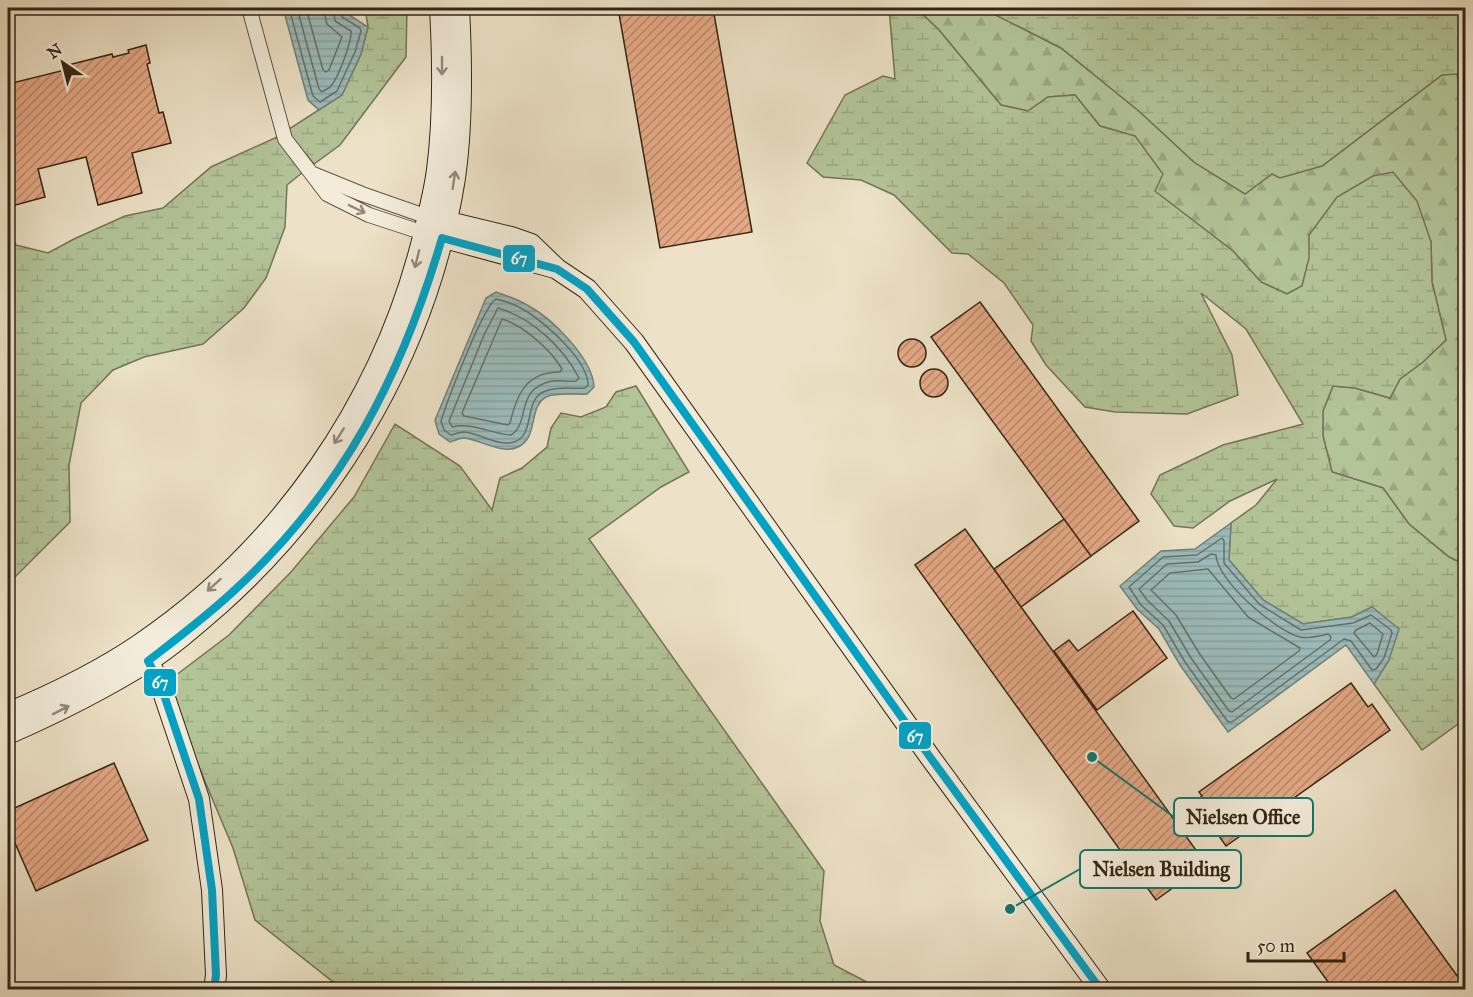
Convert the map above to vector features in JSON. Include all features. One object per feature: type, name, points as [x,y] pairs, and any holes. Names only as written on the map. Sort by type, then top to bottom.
[{"type":"street","points":[[249,8],[285,139],[313,174],[435,228],[557,269],[587,289],[634,342],[930,757],[1101,990]]},
{"type":"street","points":[[8,713],[144,653],[200,622],[276,549],[327,488],[356,445],[399,362],[426,291],[435,228],[442,116],[440,8]]},
{"type":"street","points":[[435,228],[455,176],[461,114],[462,54],[459,8]]},
{"type":"street","points":[[8,734],[80,700],[144,653]]},
{"type":"street","points":[[144,653],[160,683],[199,799],[212,890],[216,975],[214,990]]},
{"type":"green space","points":[[365,8],[407,8],[406,57],[340,145],[314,164],[291,136],[289,129],[342,95],[361,54],[368,27]]},
{"type":"green space","points":[[889,8],[916,8],[939,30],[1001,105],[1028,111],[1048,97],[1075,95],[1100,126],[1135,136],[1163,174],[1155,191],[1233,251],[1261,282],[1287,294],[1302,286],[1309,258],[1309,235],[1337,197],[1373,176],[1393,172],[1417,201],[1431,242],[1432,282],[1446,340],[1423,362],[1400,379],[1390,398],[1355,388],[1333,386],[1323,411],[1323,436],[1332,472],[1383,488],[1409,524],[1449,557],[1465,565],[1465,719],[1422,750],[1374,684],[1389,660],[1372,607],[1352,617],[1303,624],[1263,600],[1229,560],[1231,523],[1256,505],[1277,479],[1230,501],[1193,528],[1174,526],[1151,494],[1160,475],[1223,445],[1303,424],[1246,329],[1201,293],[1232,355],[1238,395],[1187,414],[1115,412],[1085,407],[1046,365],[1031,341],[1033,325],[1004,283],[968,254],[952,253],[894,195],[861,180],[823,177],[807,163],[845,95],[883,76],[895,79]]},
{"type":"green space","points":[[916,8],[982,8],[1061,48],[1140,112],[1195,163],[1272,174],[1322,166],[1442,75],[1457,73],[1466,122],[1465,565],[1449,557],[1409,524],[1383,488],[1332,472],[1323,436],[1323,411],[1333,386],[1355,388],[1390,398],[1400,379],[1423,362],[1446,340],[1432,282],[1431,241],[1309,235],[1310,257],[1302,286],[1287,294],[1261,282],[1233,251],[1154,191],[1135,136],[1100,126],[1075,95],[1048,97],[1028,111],[1001,105],[939,30]]},
{"type":"green space","points":[[982,8],[1465,8],[1465,122],[1457,74],[1442,75],[1322,166],[1280,178],[1272,174],[1245,194],[1195,163],[1140,112],[1061,48]]},
{"type":"green space","points":[[277,137],[303,172],[287,185],[285,227],[266,278],[244,308],[203,344],[144,357],[113,370],[81,403],[69,465],[70,522],[8,584],[8,229],[16,245],[48,253],[125,216],[163,208],[211,167]]},
{"type":"green space","points":[[636,386],[689,472],[661,487],[589,539],[824,871],[820,921],[834,965],[880,989],[350,989],[332,981],[255,920],[233,848],[183,729],[167,682],[229,635],[291,572],[354,497],[395,424],[460,466],[492,510],[500,478],[522,468],[547,447],[551,428],[561,413],[581,417],[606,407],[616,392]]},
{"type":"water","points":[[283,8],[346,8],[346,13],[368,27],[361,54],[342,95],[319,110],[308,100]]},
{"type":"water","points":[[496,292],[516,299],[537,311],[559,329],[587,364],[594,387],[587,394],[560,394],[546,397],[537,408],[529,436],[518,447],[512,449],[498,448],[464,438],[450,442],[439,434],[435,420],[486,298]]},
{"type":"water","points":[[1231,523],[1229,560],[1263,600],[1303,624],[1352,617],[1372,607],[1399,629],[1389,660],[1374,684],[1346,645],[1228,732],[1180,665],[1159,629],[1137,609],[1120,586],[1161,551],[1195,549]]},
{"type":"building","points":[[618,8],[713,8],[752,232],[660,248]]},
{"type":"building","points":[[146,45],[150,63],[147,64],[159,113],[163,112],[171,143],[132,153],[142,193],[98,205],[86,157],[38,169],[45,197],[8,207],[8,84],[69,69],[68,65],[112,54],[113,57],[129,53],[128,50]]},
{"type":"building","points":[[980,302],[1139,521],[1091,556],[931,337]]},
{"type":"building","points":[[912,339],[922,343],[926,353],[922,363],[912,367],[902,363],[898,353],[902,343]]},
{"type":"building","points":[[934,369],[944,373],[948,383],[944,393],[934,397],[924,393],[920,383],[924,373]]},
{"type":"building","points":[[1064,519],[1091,556],[1021,607],[994,569]]},
{"type":"building","points":[[965,529],[1206,864],[1156,900],[915,565]]},
{"type":"building","points":[[1133,611],[1167,658],[1097,710],[1054,651],[1069,640],[1078,651]]},
{"type":"building","points":[[1351,683],[1368,707],[1372,704],[1390,730],[1226,846],[1195,802],[1202,796],[1199,792]]},
{"type":"building","points":[[114,763],[148,840],[36,891],[8,827],[8,811]]},
{"type":"building","points":[[1395,890],[1466,990],[1334,990],[1307,953]]},
{"type":"transit line","name":"67","points":[[214,990],[216,975],[212,890],[199,799],[160,683],[148,661],[206,615],[276,549],[339,469],[365,427],[388,382],[408,336],[442,238],[557,269],[587,289],[634,342],[930,757],[1101,990]]},
{"type":"place","name":"Nielsen Office","points":[[1092,757]]},
{"type":"place","name":"Nielsen Building","points":[[1010,909]]}]
